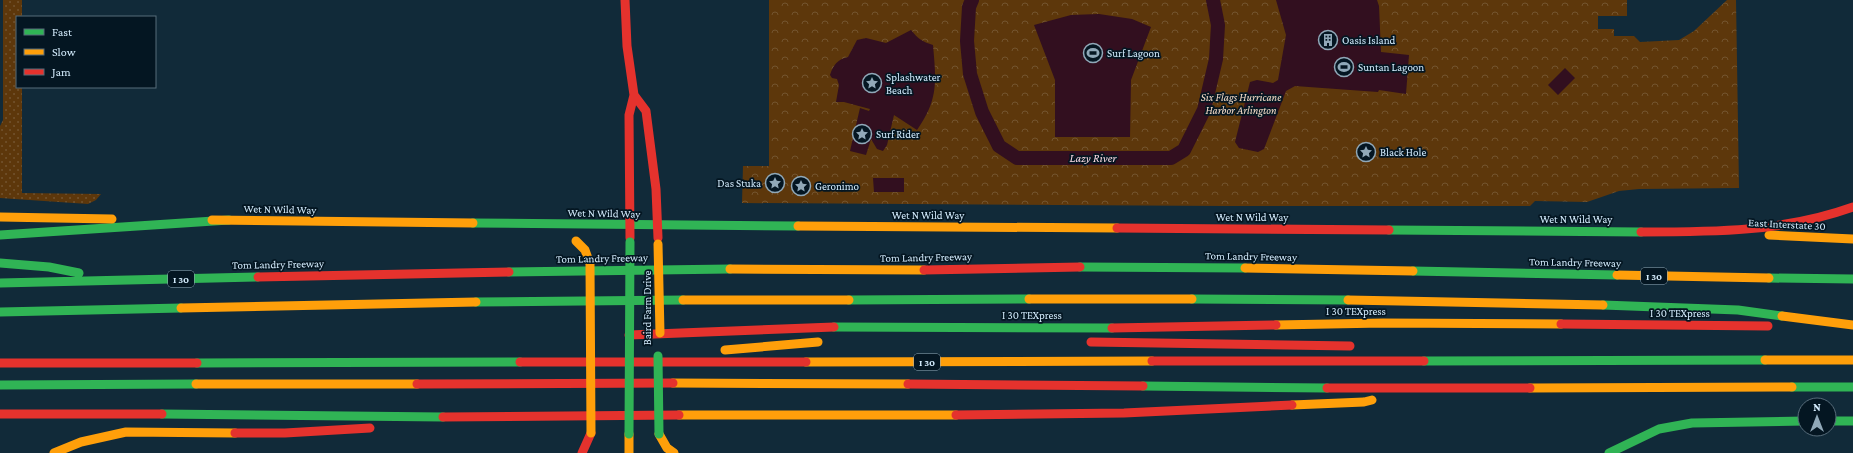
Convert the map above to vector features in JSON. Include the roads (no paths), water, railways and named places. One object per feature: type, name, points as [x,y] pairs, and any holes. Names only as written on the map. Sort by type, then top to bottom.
[{"type":"main road","name":"Baird Farm Drive","points":[[625,0],[628,46],[634,95],[629,115],[629,453]]},
{"type":"main road","name":"Baird Farm Drive","points":[[634,95],[646,111],[659,225],[660,453]]},
{"type":"main road","name":"Wet N Wild Way","points":[[0,217],[630,225],[1719,232],[1782,226],[1835,214],[1853,207]]},
{"type":"main road","points":[[0,235],[229,220]]},
{"type":"main road","points":[[516,223],[569,238],[585,250],[590,264],[591,433],[582,453]]},
{"type":"main road","name":"East Interstate 30","points":[[1719,232],[1853,239]]},
{"type":"main road","points":[[0,263],[49,267],[118,281]]},
{"type":"main road","name":"Tom Landry Freeway","points":[[0,284],[630,269],[898,270],[1119,266],[1853,279]]},
{"type":"main road","points":[[0,312],[554,300],[1293,299],[1589,305],[1738,310],[1853,326]]},
{"type":"main road","name":"I 30 TEXpress","points":[[659,345],[859,327],[1084,328],[1208,324],[1383,323],[1853,326]]},
{"type":"main road","points":[[629,335],[659,345],[698,352]]},
{"type":"main road","points":[[714,351],[828,342]]},
{"type":"main road","points":[[1085,342],[1363,346]]},
{"type":"main road","points":[[630,357],[659,345]]},
{"type":"main road","name":"I 30","points":[[0,363],[1853,360]]},
{"type":"main road","name":"I 30","points":[[0,385],[759,383],[1420,389],[1853,387]]},
{"type":"main road","points":[[0,414],[268,414],[471,417],[1124,413],[1364,402],[1420,389]]},
{"type":"main road","points":[[392,426],[471,417]]},
{"type":"main road","points":[[1609,453],[1659,429],[1692,423],[1797,421]]},
{"type":"main road","points":[[1837,421],[1853,421]]},
{"type":"main road","points":[[54,453],[81,442],[126,432],[285,433],[376,428]]},
{"type":"main road","points":[[659,434],[667,448],[674,453]]},
{"type":"waterway","name":"Lazy River","points":[[972,0],[969,7],[967,41],[970,74],[982,112],[999,146],[1017,158],[1171,158],[1184,150],[1204,110],[1216,59],[1218,25],[1213,0]]},
{"type":"place","name":"Oasis Island","points":[[1328,40]]},
{"type":"place","name":"Surf Lagoon","points":[[1093,53]]},
{"type":"place","name":"Suntan Lagoon","points":[[1344,67]]},
{"type":"place","name":"Splashwater Beach","points":[[872,83]]},
{"type":"place","name":"Surf Rider","points":[[862,134]]},
{"type":"place","name":"Black Hole","points":[[1366,152]]},
{"type":"place","name":"Das Stuka","points":[[775,183]]},
{"type":"place","name":"Geronimo","points":[[801,186]]},
{"type":"park label","name":"Six Flags Hurricane Harbor Arlington","points":[[1241,103]]}]
